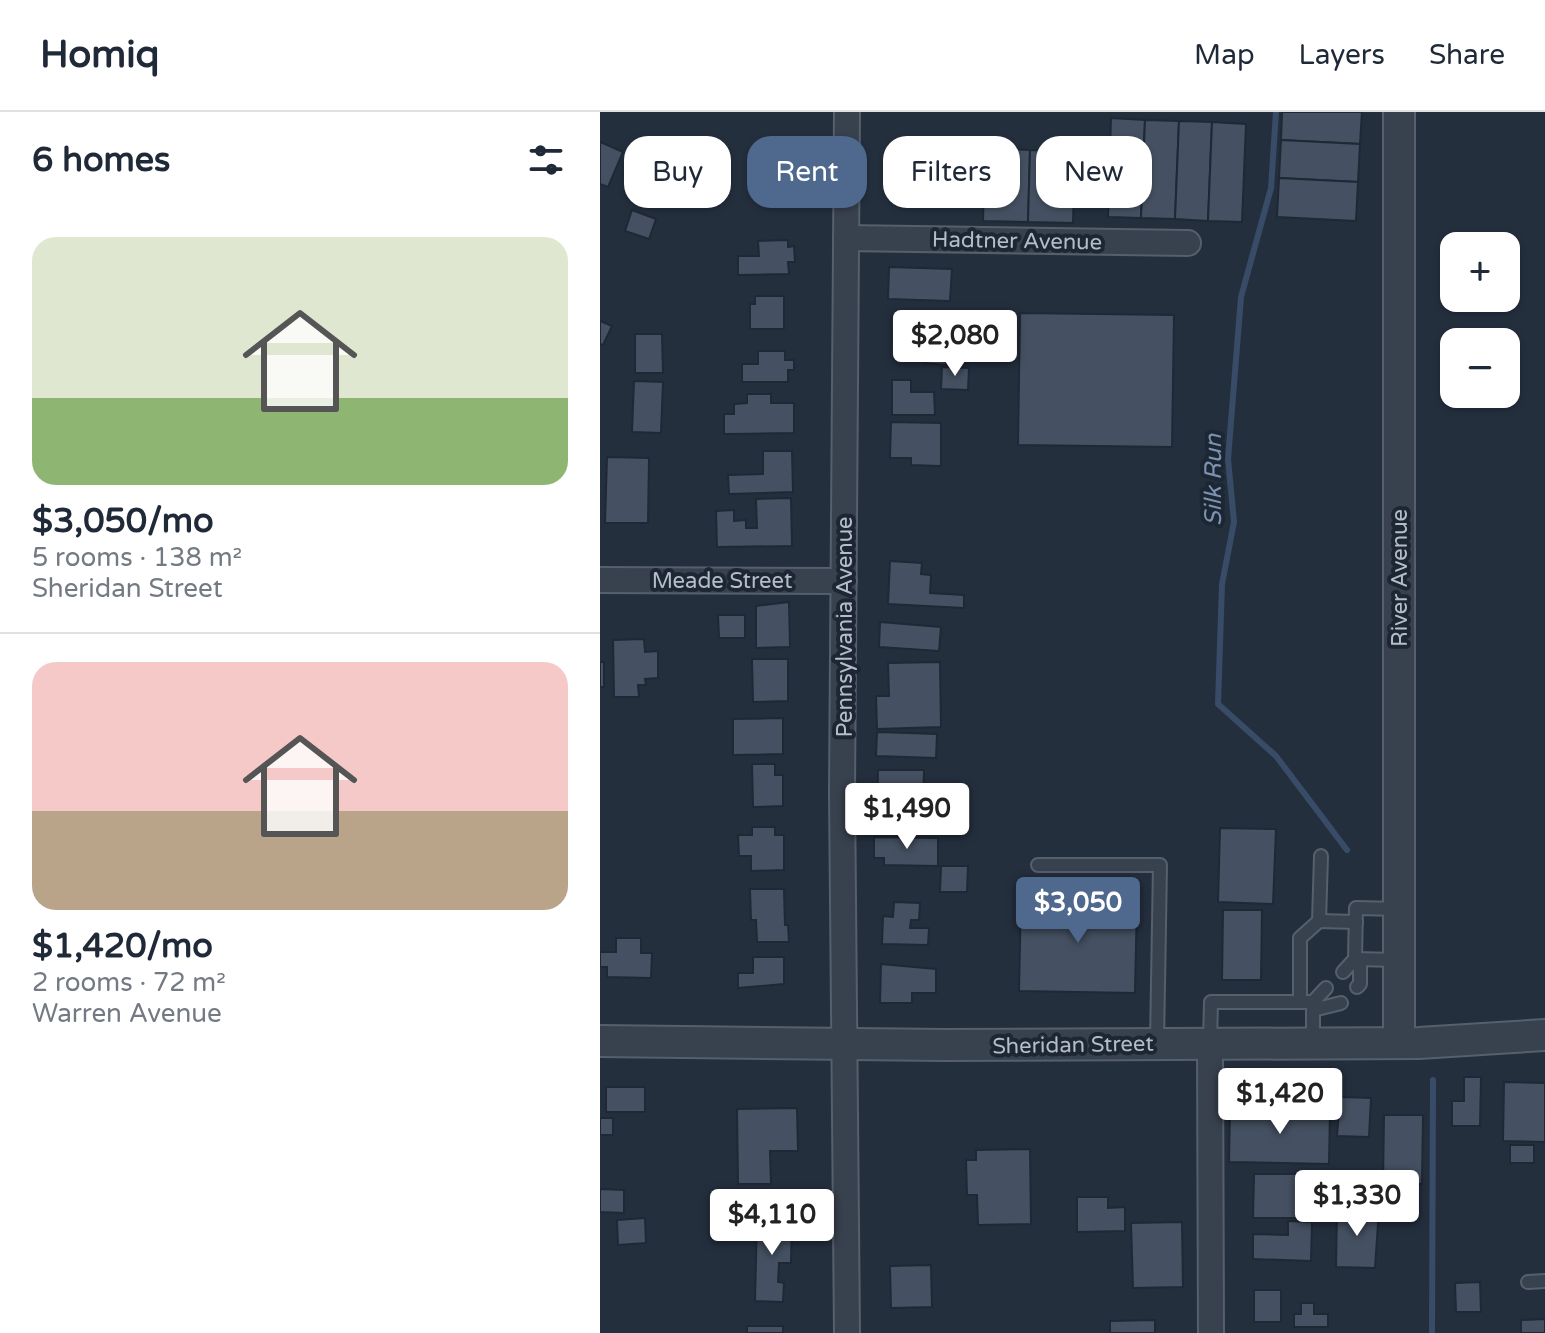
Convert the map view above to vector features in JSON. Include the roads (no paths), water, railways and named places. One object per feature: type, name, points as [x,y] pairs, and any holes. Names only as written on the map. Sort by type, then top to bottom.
[{"type":"street","name":"Pennsylvania Avenue","points":[[847,112],[843,1044],[847,1333]]},
{"type":"street","name":"River Avenue","points":[[1399,112],[1399,1043]]},
{"type":"street","name":"Hadtner Avenue","points":[[846,238],[1188,243]]},
{"type":"street","name":"Meade Street","points":[[600,580],[844,581]]},
{"type":"street","name":"Sheridan Street","points":[[600,1041],[1399,1043],[1545,1035]]},
{"type":"street","points":[[1210,1043],[1211,1333]]},
{"type":"lane","points":[[1319,921],[1321,856]]},
{"type":"lane","points":[[1038,865],[1160,865],[1157,1043]]},
{"type":"lane","points":[[1357,987],[1360,984],[1356,908],[1399,909]]},
{"type":"lane","points":[[1313,1043],[1300,938],[1319,921],[1356,922]]},
{"type":"lane","points":[[1343,972],[1358,959],[1398,960]]},
{"type":"lane","points":[[1309,1005],[1326,988]]},
{"type":"lane","points":[[1210,1043],[1211,1002],[1341,1003]]},
{"type":"lane","points":[[1528,1282],[1545,1281]]},
{"type":"waterway","name":"Silk Run","points":[[1276,112],[1271,188],[1241,297],[1228,459],[1234,522],[1222,584],[1218,704],[1276,756],[1347,850]]},
{"type":"waterway","name":"Silk Run","points":[[1432,1333],[1433,1080]]}]
